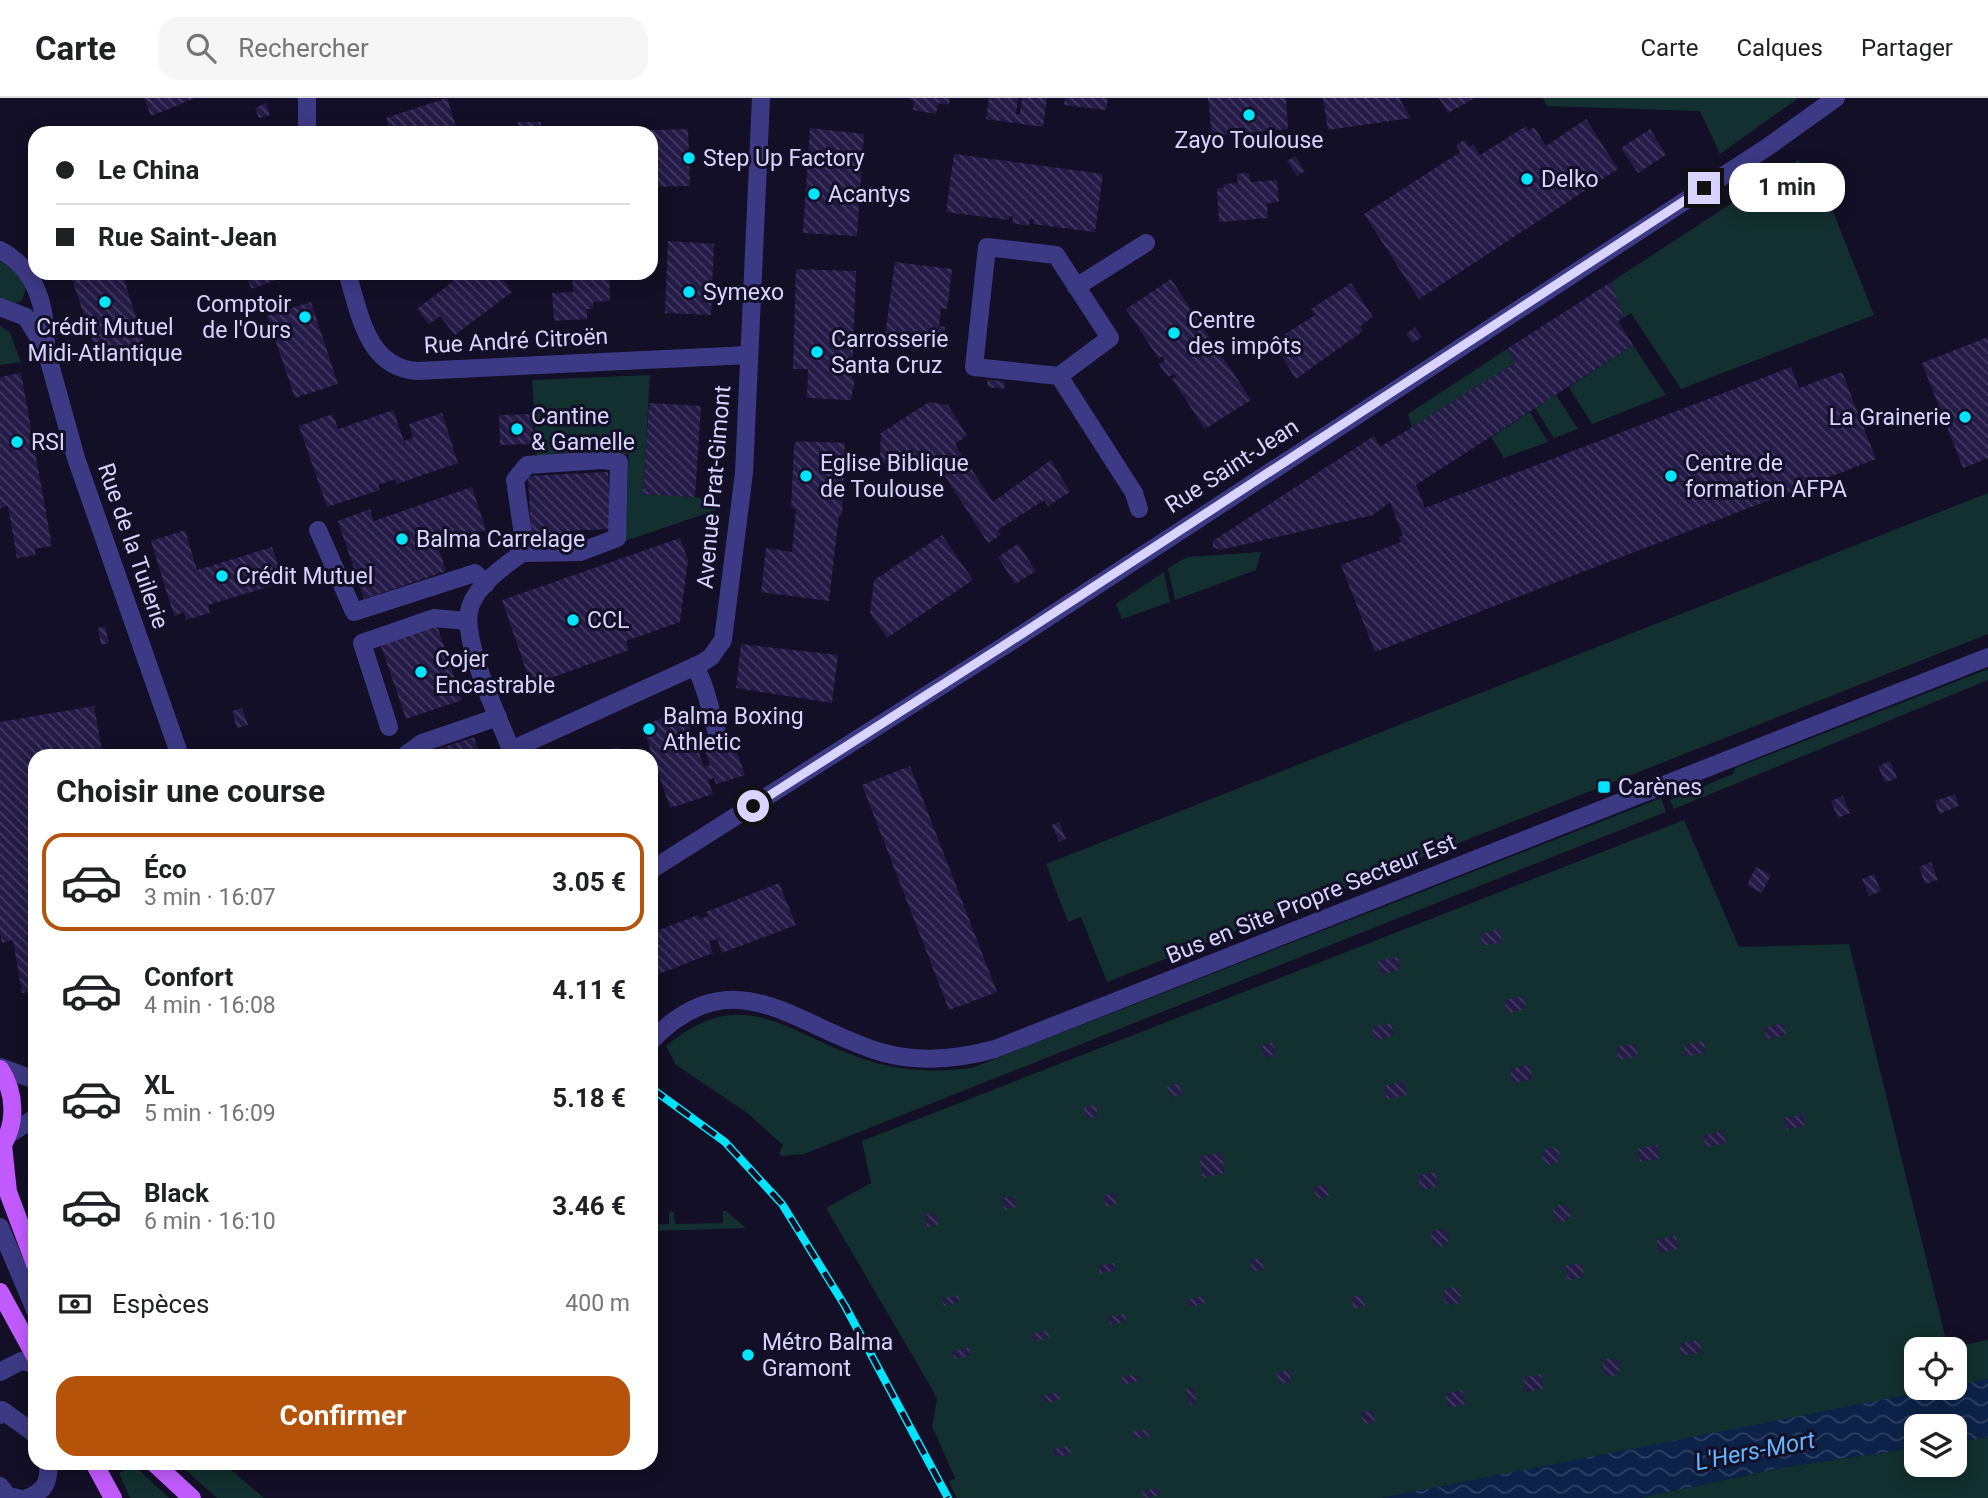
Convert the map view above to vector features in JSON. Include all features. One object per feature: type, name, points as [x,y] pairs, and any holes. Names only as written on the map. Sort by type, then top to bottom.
[{"type":"main road","points":[[0,1068],[7,1079],[13,1117],[4,1143],[8,1192],[28,1245]]},
{"type":"main road","points":[[0,1293],[28,1343]]},
{"type":"main road","points":[[97,1470],[113,1498]]},
{"type":"main road","points":[[162,1470],[192,1498]]},
{"type":"street","points":[[307,98],[307,126]]},
{"type":"street","name":"Avenue Prat-Gimont","points":[[520,749],[695,666],[711,657],[717,650],[725,626],[744,473],[761,98]]},
{"type":"street","name":"Rue Saint-Jean","points":[[658,866],[1003,646],[1769,146],[1836,98]]},
{"type":"street","points":[[1076,287],[1146,243]]},
{"type":"street","points":[[987,247],[1056,255],[1110,338],[1059,376],[974,367],[987,247]]},
{"type":"street","name":"Rue de la Tuilerie","points":[[0,250],[18,263],[28,278]]},
{"type":"street","name":"Rue de la Tuilerie","points":[[29,280],[46,313],[46,351]]},
{"type":"street","name":"Rue André Citroën","points":[[350,280],[375,350],[397,369],[417,371],[750,355]]},
{"type":"street","name":"Rue de la Tuilerie","points":[[0,307],[26,317],[46,351],[76,458],[178,749]]},
{"type":"street","points":[[1059,376],[1135,493],[1139,509]]},
{"type":"street","points":[[389,727],[362,643],[434,618],[468,621],[470,606],[486,584],[522,553],[580,552],[617,538],[619,462],[603,460],[527,465],[515,480],[523,535],[522,553]]},
{"type":"street","points":[[318,530],[354,612],[475,573],[486,584]]},
{"type":"street","name":"Avenue Prat-Gimont","points":[[468,621],[470,637],[510,749]]},
{"type":"street","name":"Bus en Site Propre Secteur Est","points":[[658,1035],[689,1010],[716,1000],[731,999],[770,1006],[862,1045],[907,1058],[960,1057],[995,1049],[1988,657]]},
{"type":"street","points":[[695,666],[705,684],[705,698],[719,740]]},
{"type":"street","points":[[414,749],[422,743],[498,717]]},
{"type":"street","points":[[0,1068],[28,1078]]},
{"type":"street","points":[[4,1143],[28,1124]]},
{"type":"street","points":[[0,1227],[28,1293]]},
{"type":"street","points":[[0,1372],[21,1361],[28,1362]]},
{"type":"street","points":[[0,1415],[2,1410],[28,1428]]},
{"type":"street","points":[[27,1498],[40,1493],[47,1484],[48,1470]]},
{"type":"street","points":[[0,1486],[8,1496],[18,1498]]},
{"type":"green space","points":[[1543,98],[1796,100],[1720,154],[1700,111],[1547,106]]},
{"type":"green space","points":[[1798,160],[1819,176],[1874,315],[1681,389],[1631,313],[1624,318],[1611,282]]},
{"type":"green space","points":[[0,260],[21,277],[26,287],[22,301],[14,303],[0,298]]},
{"type":"green space","points":[[0,326],[9,331],[21,362],[0,365]]},
{"type":"green space","points":[[1633,345],[1666,395],[1592,424],[1569,387]]},
{"type":"green space","points":[[1507,349],[1515,363],[1412,427],[1408,414]]},
{"type":"green space","points":[[650,375],[643,494],[695,497],[723,503],[722,508],[625,541],[629,454],[537,458],[532,380]]},
{"type":"green space","points":[[1556,395],[1578,429],[1554,438],[1535,408]]},
{"type":"green space","points":[[1530,412],[1548,442],[1504,458],[1491,437]]},
{"type":"green space","points":[[1988,493],[1988,634],[1107,982],[1081,917],[1068,922],[1046,864]]},
{"type":"green space","points":[[1261,552],[1256,570],[1175,600],[1168,568],[1187,557]]},
{"type":"green space","points":[[1164,572],[1170,602],[1122,619],[1116,604]]},
{"type":"green space","points":[[1988,669],[1988,680],[1674,809],[1670,800],[1733,774],[1735,768]]},
{"type":"green space","points":[[1661,798],[1666,812],[804,1154],[782,1156],[779,1153],[783,1145],[746,1112],[676,1065],[666,1046],[694,1027],[719,1017],[743,1015],[789,1027],[839,1050],[880,1064],[919,1070],[972,1068]]},
{"type":"green space","points":[[1684,820],[1739,947],[1849,944],[1945,1337],[1904,1337],[1904,1397],[1382,1498],[957,1498],[949,1482],[955,1478],[932,1426],[937,1400],[826,1208],[871,1183],[862,1141]]},
{"type":"green space","points":[[669,1211],[674,1212],[675,1224],[723,1223],[723,1211],[726,1211],[746,1228],[658,1231],[658,1225],[669,1224]]},
{"type":"green space","points":[[1988,1340],[1988,1379],[1967,1383],[1967,1344]]},
{"type":"green space","points":[[1988,1437],[1988,1498],[1639,1498],[1785,1467],[1904,1450],[1904,1477],[1967,1477],[1967,1440]]},
{"type":"green space","points":[[139,1470],[169,1498],[130,1498],[119,1473]]},
{"type":"green space","points":[[186,1470],[231,1470],[264,1498],[217,1498]]},
{"type":"water","name":"L'Hers-Mort","points":[[1988,1379],[1988,1437],[1967,1440],[1967,1414],[1904,1414],[1904,1450],[1785,1467],[1639,1498],[1382,1498],[1904,1395],[1904,1400],[1967,1400],[1967,1383]]},
{"type":"building","points":[[144,98],[195,98],[151,116]]},
{"type":"building","points":[[447,98],[456,126],[389,126],[386,118]]},
{"type":"building","points":[[907,98],[950,98],[949,105],[938,103],[936,114],[913,110],[914,101]]},
{"type":"building","points":[[989,98],[1018,98],[1016,114],[1020,114],[1022,98],[1047,98],[1043,127],[986,119]]},
{"type":"building","points":[[1065,98],[1108,98],[1106,110],[1064,105]]},
{"type":"building","name":"Zayo Toulouse","points":[[1208,98],[1286,98],[1288,129],[1212,136]]},
{"type":"building","points":[[1323,98],[1399,98],[1411,118],[1328,130]]},
{"type":"building","points":[[1439,98],[1475,98],[1448,113]]},
{"type":"building","points":[[266,103],[270,115],[259,118],[255,108]]},
{"type":"building","points":[[1586,119],[1618,169],[1419,299],[1364,214],[1460,152],[1456,145],[1464,140],[1469,147],[1473,144],[1480,155],[1526,126],[1529,131],[1534,127],[1546,146]]},
{"type":"building","points":[[518,122],[541,122],[541,126],[518,126]]},
{"type":"building","points":[[810,128],[864,134],[857,236],[803,233]]},
{"type":"building","points":[[688,129],[690,186],[658,187],[658,130]]},
{"type":"building","points":[[1650,129],[1666,155],[1638,173],[1621,148]]},
{"type":"building","points":[[954,154],[1103,174],[1095,232],[1033,224],[1034,219],[1030,219],[1029,226],[1012,223],[1013,217],[1009,216],[1009,220],[946,212]]},
{"type":"building","points":[[1295,156],[1305,171],[1297,176],[1287,161]]},
{"type":"building","points":[[1249,173],[1250,182],[1277,180],[1279,202],[1267,203],[1268,218],[1219,222],[1217,188],[1224,188],[1223,184],[1238,183],[1237,174]]},
{"type":"building","points":[[668,241],[714,244],[711,315],[665,313]]},
{"type":"building","points":[[895,262],[952,269],[947,309],[941,308],[939,326],[945,327],[942,349],[884,343]]},
{"type":"building","points":[[796,269],[856,271],[852,379],[855,378],[851,400],[807,398],[808,369],[793,369]]},
{"type":"building","name":"Centre des impôts","points":[[1171,279],[1251,400],[1205,429],[1172,379],[1176,377],[1174,374],[1168,377],[1159,364],[1165,360],[1162,356],[1159,359],[1126,309]]},
{"type":"building","name":"Crédit Mutuel Midi-Atlantique","points":[[72,280],[124,280],[144,342],[98,357]]},
{"type":"building","points":[[248,280],[276,280],[251,289]]},
{"type":"building","points":[[455,280],[503,280],[512,292],[455,335],[440,316],[429,324],[417,309]]},
{"type":"building","points":[[572,280],[609,280],[610,301],[593,302],[593,309],[587,309],[587,319],[554,321],[552,293],[573,292]]},
{"type":"building","name":"Centre de formation AFPA","points":[[1611,282],[1624,318],[1618,321],[1633,345],[1416,485],[1425,508],[1791,367],[1799,388],[1842,372],[1876,459],[1375,652],[1341,565],[1401,542],[1398,537],[1403,536],[1390,502],[1373,515],[1220,550],[1213,547],[1213,541],[1374,436],[1380,447],[1515,363],[1507,349]]},
{"type":"building","points":[[1351,283],[1373,317],[1360,326],[1363,331],[1296,379],[1273,342],[1315,315],[1311,309]]},
{"type":"building","points":[[311,302],[338,384],[295,398],[267,316]]},
{"type":"building","points":[[1415,327],[1422,337],[1413,343],[1406,334]]},
{"type":"building","name":"La Grainerie","points":[[1988,337],[1988,458],[1963,468],[1922,363]]},
{"type":"building","name":"RSI","points":[[21,373],[52,546],[34,549],[36,555],[17,558],[8,506],[0,508],[0,377]]},
{"type":"building","points":[[988,379],[1005,382],[1004,389],[987,387]]},
{"type":"building","points":[[929,402],[948,405],[967,436],[955,444],[993,502],[1051,460],[1070,492],[1048,506],[1044,500],[998,530],[1001,535],[988,543],[932,456],[915,467],[880,462],[881,433]]},
{"type":"building","points":[[649,403],[701,406],[695,497],[643,494]]},
{"type":"building","points":[[393,410],[404,441],[413,438],[409,424],[442,413],[458,463],[397,484],[395,479],[378,485],[380,490],[327,507],[299,426],[333,414],[338,429]]},
{"type":"building","name":"Cantine & Gamelle","points":[[533,414],[534,444],[500,445],[499,415]]},
{"type":"building","points":[[797,441],[845,443],[842,515],[839,515],[829,601],[761,592],[766,548],[792,552],[796,509],[791,508],[794,445]]},
{"type":"building","points":[[608,472],[611,529],[565,531],[566,542],[537,544],[536,532],[531,532],[528,476]]},
{"type":"building","name":"Balma Carrelage","points":[[472,487],[486,530],[438,547],[446,571],[364,599],[338,521],[370,509],[374,521]]},
{"type":"building","name":"Crédit Mutuel","points":[[185,530],[197,570],[272,547],[284,582],[208,605],[210,613],[186,620],[184,612],[174,616],[151,541]]},
{"type":"building","points":[[942,535],[973,580],[887,638],[870,613],[874,580]]},
{"type":"building","points":[[680,538],[688,560],[680,622],[626,641],[629,650],[531,685],[502,600]]},
{"type":"building","points":[[1018,544],[1036,571],[1015,584],[998,557]]},
{"type":"building","name":"Cojer Encastrable","points":[[437,625],[462,700],[406,719],[380,643]]},
{"type":"building","points":[[105,626],[109,643],[101,645],[98,628]]},
{"type":"building","points":[[741,644],[838,655],[832,703],[736,688]]},
{"type":"building","points":[[94,706],[102,749],[28,749],[28,992],[22,993],[13,940],[2,943],[0,931],[0,722]]},
{"type":"building","points":[[242,708],[248,725],[237,728],[232,711]]},
{"type":"building","points":[[684,711],[704,767],[710,765],[705,750],[733,741],[745,775],[716,784],[714,778],[708,780],[713,794],[670,808],[658,772],[658,749],[650,749],[642,725]]},
{"type":"building","points":[[474,737],[478,749],[438,749]]},
{"type":"building","points":[[1890,761],[1897,778],[1885,783],[1878,766]]},
{"type":"building","points":[[910,766],[997,992],[949,1010],[862,785]]},
{"type":"building","points":[[1955,794],[1959,806],[1939,814],[1935,801]]},
{"type":"building","points":[[1843,796],[1850,813],[1838,818],[1831,801]]},
{"type":"building","points":[[1059,822],[1066,839],[1059,842],[1052,825]]},
{"type":"building","points":[[1931,862],[1938,880],[1925,884],[1919,867]]},
{"type":"building","points":[[1756,867],[1771,875],[1762,893],[1747,885]]},
{"type":"building","points":[[1874,874],[1881,891],[1869,896],[1862,879]]},
{"type":"building","points":[[779,883],[796,925],[722,953],[717,939],[709,942],[713,953],[658,974],[658,930],[698,915],[699,919],[708,916],[706,912]]},
{"type":"building","points":[[1500,929],[1502,942],[1483,946],[1480,934]]},
{"type":"building","points":[[1398,957],[1400,970],[1380,974],[1378,961]]},
{"type":"building","points":[[1524,996],[1526,1009],[1507,1013],[1504,1000]]},
{"type":"building","points":[[1391,1023],[1394,1036],[1375,1040],[1372,1027]]},
{"type":"building","points":[[1784,1023],[1786,1035],[1767,1039],[1764,1028]]},
{"type":"building","points":[[1703,1041],[1706,1052],[1686,1057],[1684,1045]]},
{"type":"building","points":[[1272,1042],[1277,1053],[1266,1058],[1261,1047]]},
{"type":"building","points":[[1636,1043],[1638,1056],[1619,1060],[1616,1047]]},
{"type":"building","points":[[1530,1065],[1532,1079],[1513,1083],[1510,1069]]},
{"type":"building","points":[[1404,1082],[1407,1095],[1387,1099],[1384,1086]]},
{"type":"building","points":[[1178,1083],[1183,1094],[1172,1098],[1167,1087]]},
{"type":"building","points":[[1096,1105],[1098,1116],[1087,1119],[1084,1107]]},
{"type":"building","points":[[1804,1114],[1806,1125],[1787,1130],[1784,1118]]},
{"type":"building","points":[[1723,1131],[1726,1143],[1706,1147],[1703,1136]]},
{"type":"building","points":[[1657,1145],[1660,1158],[1640,1162],[1637,1149]]},
{"type":"building","points":[[1551,1147],[1557,1150],[1560,1156],[1557,1162],[1551,1165],[1545,1162],[1542,1156],[1545,1150]]},
{"type":"building","points":[[1221,1152],[1225,1173],[1203,1178],[1199,1157]]},
{"type":"building","points":[[1435,1172],[1438,1186],[1421,1190],[1418,1176]]},
{"type":"building","points":[[1326,1185],[1329,1196],[1317,1199],[1314,1187]]},
{"type":"building","points":[[1115,1193],[1117,1204],[1106,1207],[1103,1195]]},
{"type":"building","points":[[1014,1196],[1016,1207],[1005,1210],[1002,1198]]},
{"type":"building","points":[[1562,1204],[1568,1207],[1571,1213],[1568,1219],[1562,1222],[1556,1219],[1553,1213],[1556,1207]]},
{"type":"building","points":[[936,1213],[939,1225],[927,1227],[925,1215]]},
{"type":"building","points":[[1440,1229],[1446,1232],[1449,1238],[1446,1244],[1440,1247],[1434,1244],[1431,1238],[1434,1232]]},
{"type":"building","points":[[1676,1236],[1679,1249],[1659,1253],[1657,1240]]},
{"type":"building","points":[[1261,1258],[1264,1269],[1252,1272],[1250,1260]]},
{"type":"building","points":[[1114,1263],[1116,1270],[1100,1274],[1098,1266]]},
{"type":"building","points":[[1582,1263],[1584,1277],[1568,1280],[1565,1266]]},
{"type":"building","points":[[1452,1287],[1458,1290],[1461,1296],[1458,1302],[1452,1305],[1446,1302],[1443,1296],[1446,1290]]},
{"type":"building","points":[[958,1295],[960,1302],[944,1306],[942,1299]]},
{"type":"building","points":[[1363,1295],[1365,1306],[1354,1309],[1351,1297]]},
{"type":"building","points":[[1203,1296],[1205,1304],[1189,1307],[1187,1300]]},
{"type":"building","points":[[1125,1314],[1126,1321],[1110,1325],[1108,1317]]},
{"type":"building","points":[[1047,1330],[1049,1337],[1033,1341],[1031,1334]]},
{"type":"building","points":[[1699,1340],[1702,1352],[1682,1356],[1679,1344]]},
{"type":"building","points":[[969,1348],[971,1355],[955,1359],[953,1351]]},
{"type":"building","points":[[1611,1358],[1617,1361],[1620,1367],[1617,1373],[1611,1376],[1605,1373],[1602,1367],[1605,1361]]},
{"type":"building","points":[[1289,1370],[1291,1381],[1280,1384],[1277,1373]]},
{"type":"building","points":[[1137,1374],[1139,1381],[1123,1385],[1122,1377]]},
{"type":"building","points":[[1541,1374],[1543,1389],[1526,1392],[1523,1378]]},
{"type":"building","points":[[1194,1388],[1197,1404],[1190,1405],[1186,1389]]},
{"type":"building","points":[[1462,1390],[1466,1404],[1449,1408],[1445,1394]]},
{"type":"building","points":[[1059,1392],[1060,1400],[1044,1403],[1043,1396]]},
{"type":"building","points":[[1373,1410],[1375,1422],[1364,1424],[1361,1413]]},
{"type":"building","points":[[1148,1429],[1150,1436],[1133,1439],[1132,1432]]},
{"type":"building","points":[[1069,1446],[1071,1454],[1055,1457],[1053,1449]]},
{"type":"building","points":[[1158,1488],[1160,1495],[1144,1498],[1142,1491]]},
{"type":"railway","points":[[658,1093],[725,1142],[782,1204],[845,1306],[948,1498]]},
{"type":"place","name":"Zayo Toulouse","points":[[1249,115]]},
{"type":"place","name":"Step Up Factory","points":[[689,158]]},
{"type":"place","name":"Delko","points":[[1527,179]]},
{"type":"place","name":"Acantys","points":[[814,194]]},
{"type":"place","name":"Symexo","points":[[689,292]]},
{"type":"place","name":"Crédit Mutuel Midi-Atlantique","points":[[105,302]]},
{"type":"place","name":"Comptoir de l'Ours","points":[[305,317]]},
{"type":"place","name":"Centre des impôts","points":[[1174,333]]},
{"type":"place","name":"Carrosserie Santa Cruz","points":[[817,352]]},
{"type":"place","name":"La Grainerie","points":[[1965,417]]},
{"type":"place","name":"Cantine & Gamelle","points":[[517,429]]},
{"type":"place","name":"RSI","points":[[17,442]]},
{"type":"place","name":"Eglise Biblique de Toulouse","points":[[806,476]]},
{"type":"place","name":"Centre de formation AFPA","points":[[1671,476]]},
{"type":"place","name":"Balma Carrelage","points":[[402,539]]},
{"type":"place","name":"Crédit Mutuel","points":[[222,576]]},
{"type":"place","name":"CCL","points":[[573,620]]},
{"type":"place","name":"Cojer Encastrable","points":[[421,672]]},
{"type":"place","name":"Balma Boxing Athletic","points":[[649,729]]},
{"type":"place","name":"Carènes","points":[[1604,787]]},
{"type":"place","name":"Métro Balma Gramont","points":[[748,1355]]},
{"type":"route","points":[[753,806],[1704,188]]}]
